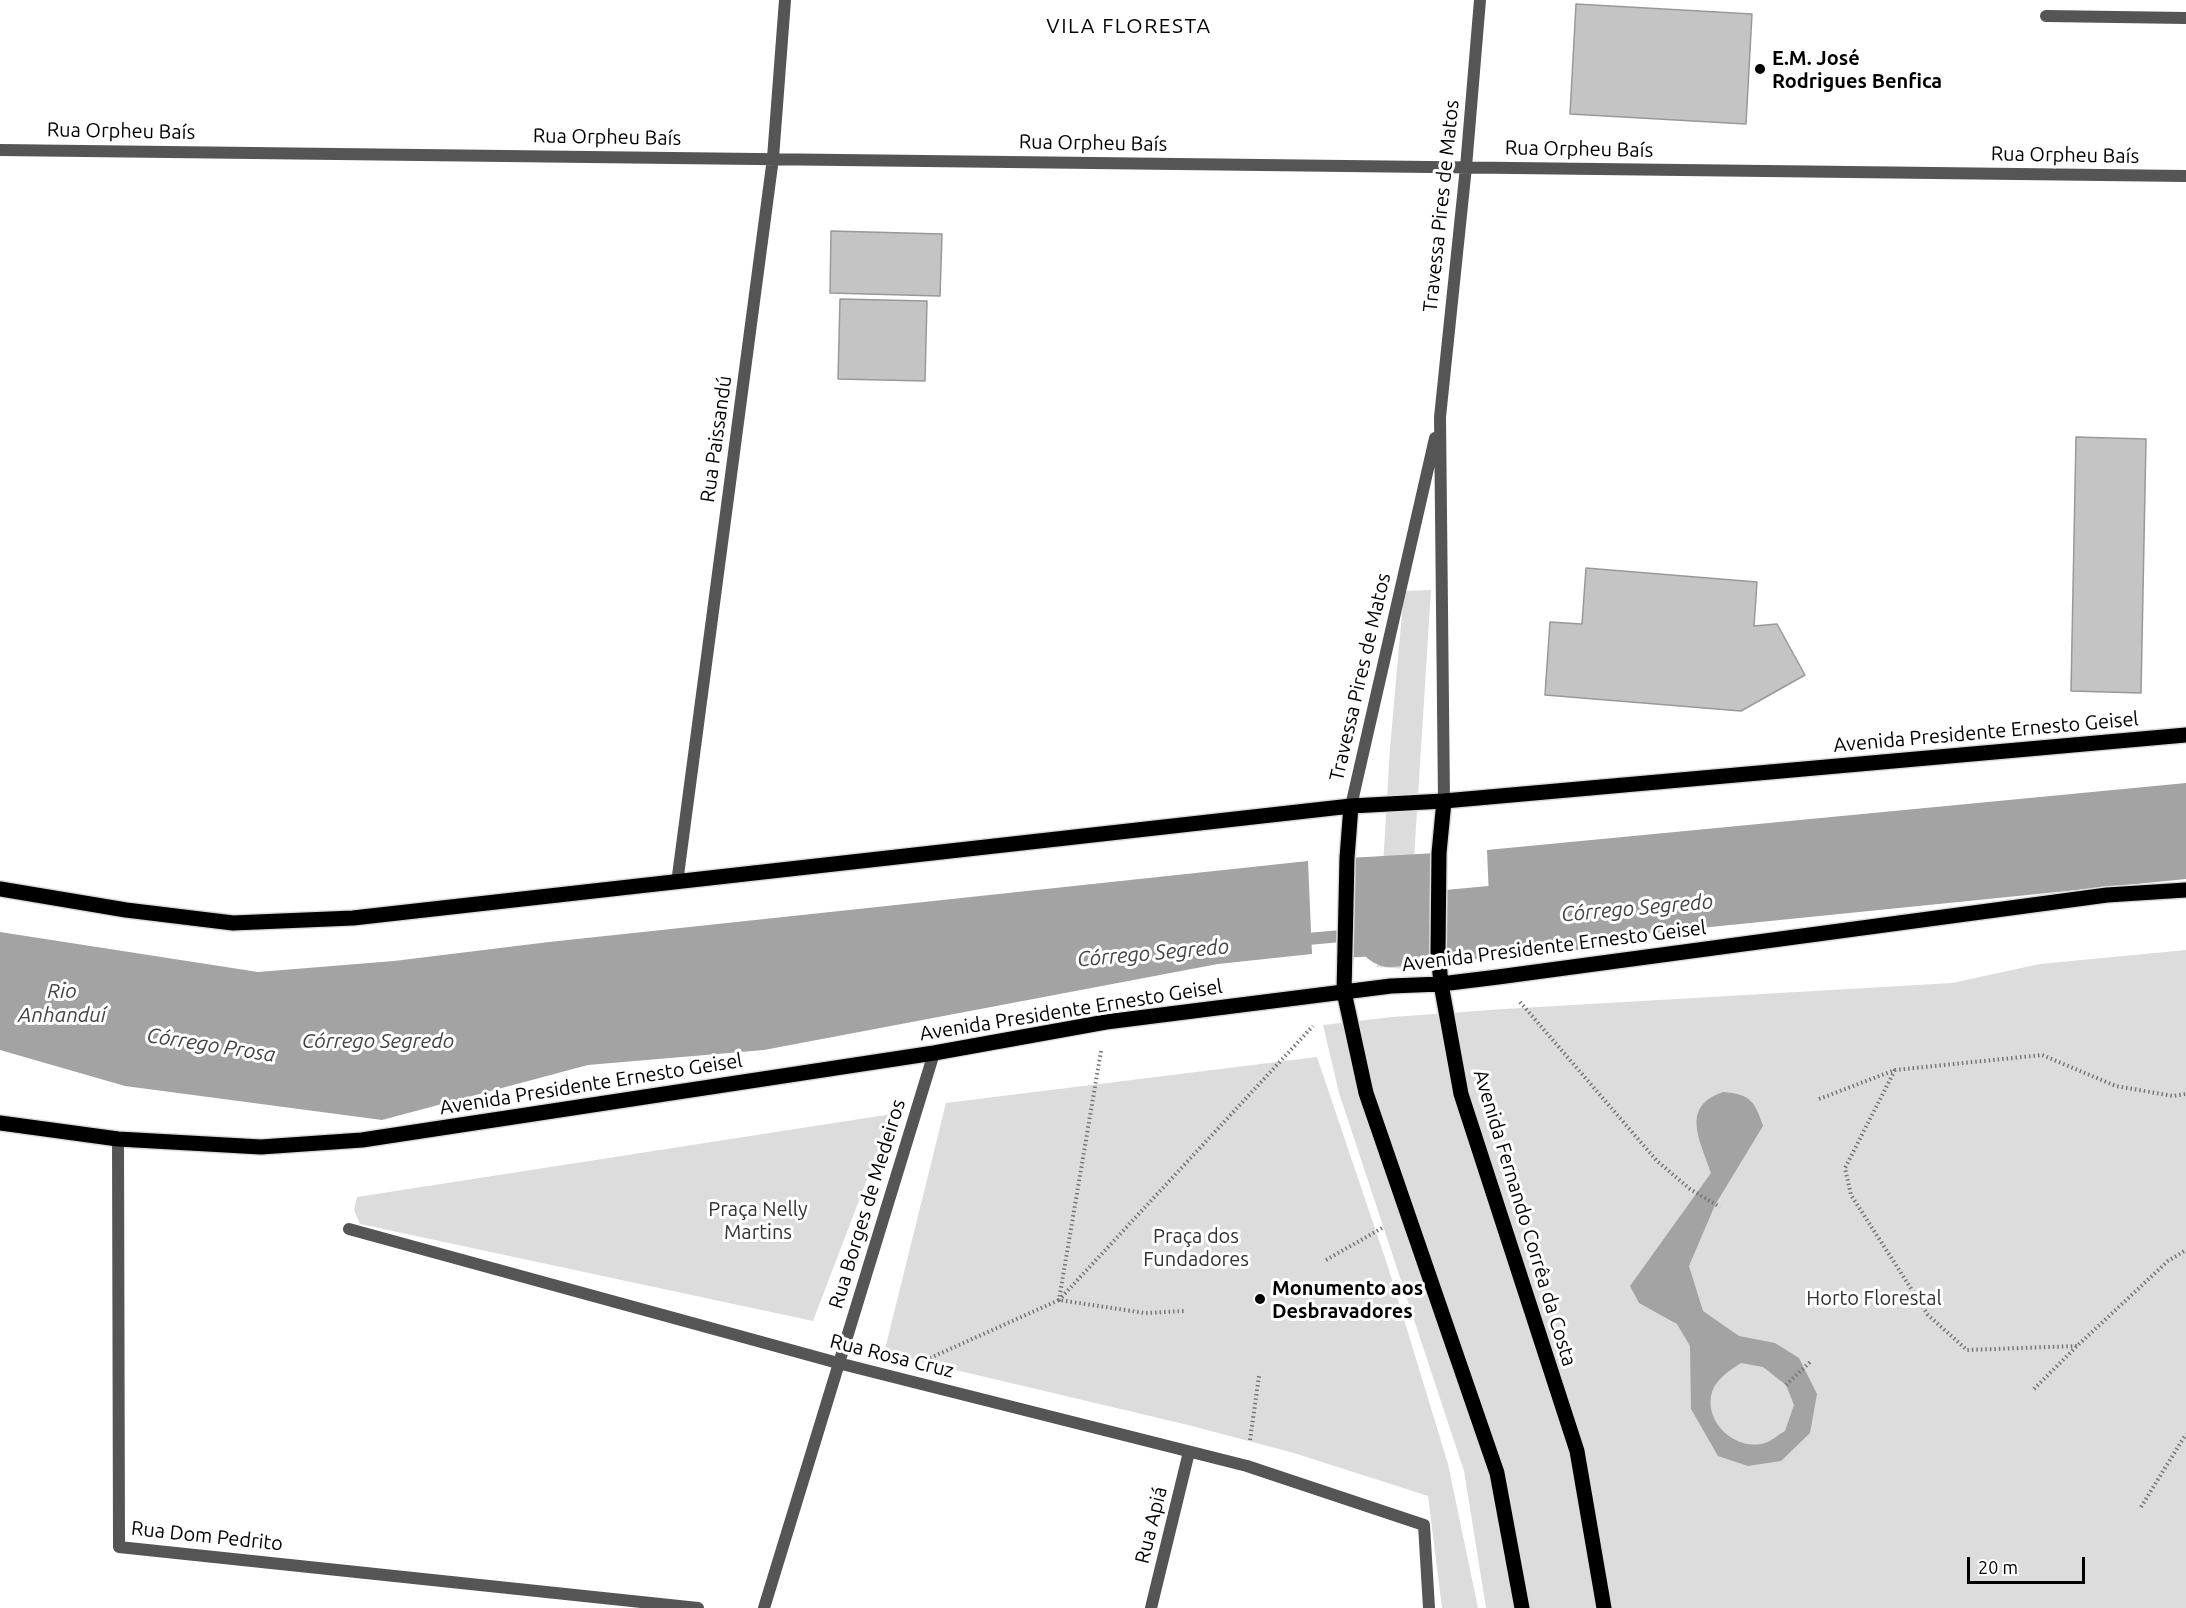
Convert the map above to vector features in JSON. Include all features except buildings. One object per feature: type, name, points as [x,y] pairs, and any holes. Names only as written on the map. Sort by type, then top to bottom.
[{"type":"main road","name":"Avenida Presidente Ernesto Geisel","points":[[0,890],[126,910],[234,923],[353,918],[1351,806],[1444,801],[2186,735]]},
{"type":"main road","name":"Avenida Fernando Corrêa da Costa","points":[[1444,801],[1438,853],[1438,952],[1441,984],[1461,1094],[1576,1451],[1604,1608]]},
{"type":"main road","points":[[1351,806],[1347,858],[1344,992],[1366,1093],[1497,1473],[1522,1608]]},
{"type":"main road","name":"Avenida Presidente Ernesto Geisel","points":[[0,1123],[118,1138],[261,1147],[362,1140],[934,1053],[1106,1022],[1391,986],[1441,984],[1498,977],[2107,895],[2186,890]]},
{"type":"street","name":"Rua Paissandú","points":[[677,883],[773,158],[785,0]]},
{"type":"street","name":"Travessa Pires de Matos","points":[[1444,801],[1440,417],[1466,167],[1480,0]]},
{"type":"street","points":[[2046,16],[2186,18]]},
{"type":"street","name":"Rua Orpheu Baís","points":[[0,150],[2186,176]]},
{"type":"street","name":"Travessa Pires de Matos","points":[[1351,806],[1440,417]]},
{"type":"street","name":"Rua Borges de Medeiros","points":[[764,1608],[934,1053]]},
{"type":"street","name":"Rua Dom Pedrito","points":[[118,1138],[119,1546],[698,1608]]},
{"type":"street","name":"Rua Rosa Cruz","points":[[349,1229],[838,1363],[1247,1466],[1424,1525],[1429,1608]]},
{"type":"street","name":"Rua Apiá","points":[[1151,1608],[1189,1452]]},
{"type":"path","points":[[1498,977],[1657,1161],[1690,1189],[1719,1207]]},
{"type":"path","points":[[920,1363],[1059,1300],[1344,992]]},
{"type":"path","points":[[1059,1300],[1106,1022]]},
{"type":"path","points":[[1819,1099],[1895,1070],[2042,1055],[2116,1086],[2173,1096],[2186,1094]]},
{"type":"path","points":[[1895,1070],[1845,1168],[1851,1196],[1915,1295],[1928,1314],[1967,1350],[2077,1346]]},
{"type":"path","points":[[1326,1260],[1406,1214]]},
{"type":"path","points":[[2034,1389],[2168,1261],[2186,1250]]},
{"type":"path","points":[[1059,1300],[1145,1313],[1185,1311]]},
{"type":"path","points":[[1787,1384],[1808,1364]]},
{"type":"path","points":[[1247,1466],[1259,1376]]},
{"type":"path","points":[[2141,1507],[2186,1434]]},
{"type":"green space","points":[[1431,590],[1407,969],[1377,967],[1390,748],[1404,591]]},
{"type":"green space","name":"Horto Florestal","points":[[2186,950],[2186,1608],[1486,1608],[1464,1471],[1339,1093],[1323,1025],[1392,1017],[1504,1009],[1952,983],[2040,964]]},
{"type":"green space","name":"Praça dos Fundadores","points":[[1317,1057],[1388,1267],[1448,1464],[1478,1608],[1442,1608],[1428,1496],[1294,1453],[1188,1425],[884,1353],[946,1103]]},
{"type":"green space","name":"Praça Nelly Martins","points":[[892,1114],[813,1321],[360,1224],[354,1210],[357,1197]]},
{"type":"water","name":"Córrego Segredo","points":[[2186,783],[2186,879],[1562,942],[1491,946],[1487,850]]},
{"type":"water","points":[[1436,853],[1436,952],[1346,958],[1348,858]]},
{"type":"water","name":"Córrego Segredo","points":[[1308,861],[1312,954],[1218,964],[764,1050],[588,1065],[382,1120],[125,1086],[0,1050],[0,932],[258,972],[394,961],[549,942]]},
{"type":"water","points":[[1723,1092],[1745,1097],[1754,1105],[1763,1126],[1715,1205],[1689,1266],[1703,1311],[1739,1336],[1775,1343],[1799,1358],[1817,1394],[1810,1433],[1781,1461],[1748,1466],[1718,1456],[1691,1409],[1690,1346],[1677,1324],[1639,1303],[1630,1286],[1711,1173],[1697,1126],[1697,1116],[1701,1106],[1709,1098]],"holes":[[[1741,1363],[1763,1367],[1786,1385],[1794,1405],[1785,1431],[1765,1443],[1754,1445],[1743,1443],[1733,1439],[1717,1424],[1712,1414],[1712,1392],[1720,1379]]]},
{"type":"waterway","name":"Córrego Segredo","points":[[1391,931],[1587,913]]},
{"type":"waterway","name":"Córrego Segredo","points":[[1296,940],[1353,935]]},
{"type":"place","name":"E.M. José Rodrigues Benfica","points":[[1760,69]]},
{"type":"place","name":"Monumento aos Desbravadores","points":[[1260,1299]]},
{"type":"district","name":"VILA FLORESTA","points":[[1129,26]]},
{"type":"water label","name":"Rio Anhanduí","points":[[62,1003]]},
{"type":"water label","name":"Córrego Prosa","points":[[211,1045]]}]
